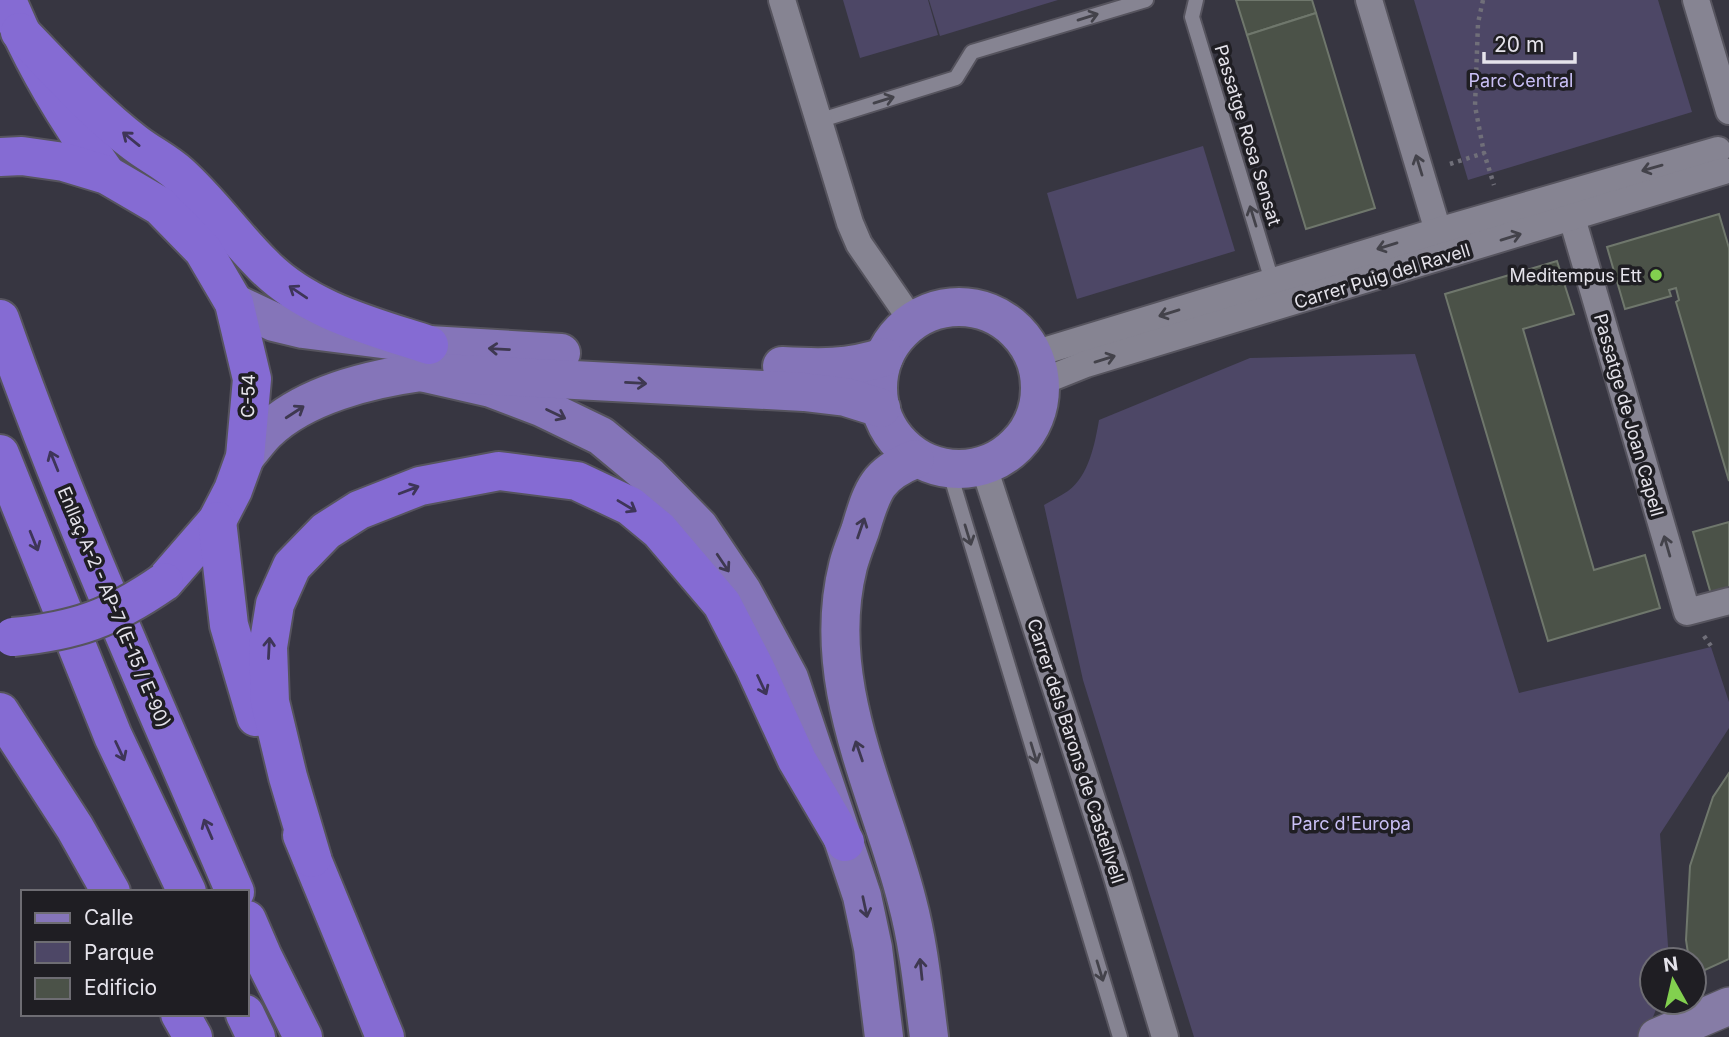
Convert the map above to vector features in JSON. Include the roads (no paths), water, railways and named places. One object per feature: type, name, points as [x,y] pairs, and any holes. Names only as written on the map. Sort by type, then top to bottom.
[{"type":"highway","points":[[13,16],[66,118],[107,175]]},
{"type":"highway","points":[[13,16],[97,110],[136,143],[177,171],[211,204],[263,266],[313,302],[425,359]]},
{"type":"highway","name":"C-54","points":[[7,636],[53,633],[93,623],[131,606],[164,582],[217,521],[233,490],[245,457],[252,379],[234,303],[203,250],[160,206],[107,175],[64,162],[11,156]]},
{"type":"highway","name":"Enllaç A-2 - AP-7 (E-15 / E-90)","points":[[0,319],[25,391],[234,890]]},
{"type":"highway","points":[[0,454],[113,736],[186,890]]},
{"type":"highway","points":[[312,858],[288,777],[270,702],[268,647],[275,604],[292,566],[326,531],[359,510],[420,486],[499,471],[577,481],[630,506],[659,530],[722,604],[797,760],[845,842]]},
{"type":"highway","points":[[217,521],[229,625],[262,735],[385,1037]]},
{"type":"highway","points":[[0,712],[75,828],[110,890]]},
{"type":"highway","points":[[0,739],[75,828]]},
{"type":"highway","points":[[248,922],[303,1037]]},
{"type":"highway","points":[[181,1016],[193,1037]]},
{"type":"highway","points":[[246,1016],[256,1037]]},
{"type":"main road","points":[[234,303],[274,322],[425,359],[804,392],[846,397],[881,408]]},
{"type":"main road","points":[[929,1037],[919,955],[907,901],[854,736],[841,652],[841,607],[848,566],[867,508],[879,482],[893,468],[949,465],[1011,452],[1030,431],[1039,407],[1037,368],[1020,332],[1000,317],[981,309],[959,306],[934,310],[912,321],[891,342],[878,377],[885,425],[903,449],[949,465]]},
{"type":"main road","points":[[245,457],[267,431],[304,407],[345,388],[386,377],[425,359],[828,369],[862,364],[884,357]]},
{"type":"main road","points":[[425,359],[541,407],[601,436],[648,475],[699,527],[742,591],[789,678],[863,896],[873,948],[884,1037]]},
{"type":"main road","points":[[1657,1037],[1729,1006]]},
{"type":"street","points":[[782,0],[849,223],[859,244],[912,321]]},
{"type":"street","points":[[1368,0],[1438,230]]},
{"type":"street","points":[[1696,0],[1729,111]]},
{"type":"street","points":[[1724,166],[1720,131],[1729,116]]},
{"type":"street","name":"Carrer Puig del Ravell","points":[[1037,368],[1272,281],[1438,230],[1724,166]]},
{"type":"street","name":"Carrer Puig del Ravell","points":[[1037,368],[1086,364],[1572,218],[1724,166]]},
{"type":"street","name":"Passatge de Joan Capell","points":[[1572,218],[1686,612],[1729,601]]},
{"type":"street","name":"Carrer dels Barons de Castellvell","points":[[949,465],[1114,867],[1166,1037]]},
{"type":"lane","points":[[818,121],[956,78],[972,52],[1146,0]]},
{"type":"lane","name":"Passatge Rosa Sensat","points":[[1196,0],[1192,17],[1272,281]]},
{"type":"lane","points":[[949,465],[1120,1037]]},
{"type":"place","name":"Meditempus Ett","points":[[1656,275]]},
{"type":"park label","name":"Parc Central","points":[[1521,80]]},
{"type":"park label","name":"Parc d'Europa","points":[[1351,823]]}]
